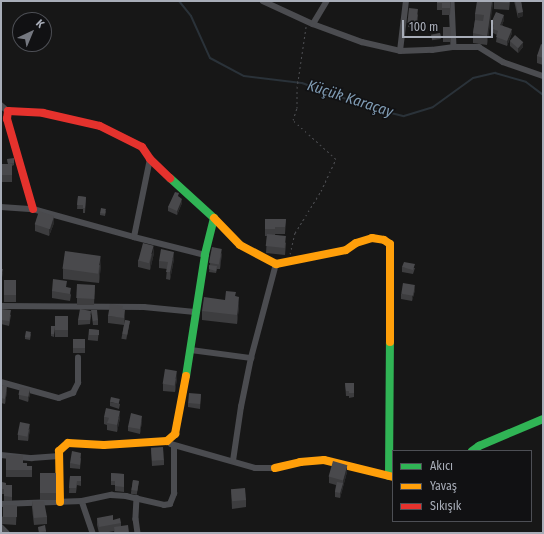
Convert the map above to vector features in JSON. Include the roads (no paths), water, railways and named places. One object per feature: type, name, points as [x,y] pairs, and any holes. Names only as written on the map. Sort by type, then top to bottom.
[{"type":"street","points":[[263,1],[306,21],[362,42],[400,51],[432,50],[454,47],[478,47],[504,62],[543,76]]},
{"type":"street","points":[[314,24],[327,1]]},
{"type":"street","points":[[400,51],[406,1]]},
{"type":"street","points":[[452,1],[454,47]]},
{"type":"street","points":[[1,105],[8,111],[43,113],[100,126],[142,147],[150,159],[240,244],[276,264],[346,250],[356,243],[372,238],[384,240],[390,244],[391,250],[391,477],[324,460],[300,462],[275,468],[255,468],[233,460],[170,444],[104,445],[68,443],[59,451],[60,502]]},
{"type":"street","points":[[8,111],[6,119],[33,209]]},
{"type":"street","points":[[134,237],[150,159]]},
{"type":"street","points":[[1,207],[33,209],[205,255]]},
{"type":"street","points":[[1,504],[82,501],[111,496],[126,496],[164,505],[170,504],[174,494],[170,444],[175,434],[191,350],[195,312],[205,255],[214,218]]},
{"type":"street","points":[[233,460],[241,407],[276,264]]},
{"type":"street","points":[[1,306],[144,307],[195,312]]},
{"type":"street","points":[[191,350],[252,358]]},
{"type":"street","points":[[1,382],[59,398],[73,393],[78,383],[78,358]]},
{"type":"street","points":[[473,450],[479,446],[543,419]]},
{"type":"street","points":[[1,454],[32,458],[59,456]]},
{"type":"street","points":[[137,498],[136,519],[138,533]]},
{"type":"street","points":[[82,501],[93,533]]},
{"type":"street","points":[[1,527],[7,533]]},
{"type":"waterway","name":"Küçük Karaçay","points":[[179,1],[191,16],[210,58],[244,76],[302,83],[371,108],[404,116],[433,107],[473,78],[495,73],[526,82],[543,95]]}]
